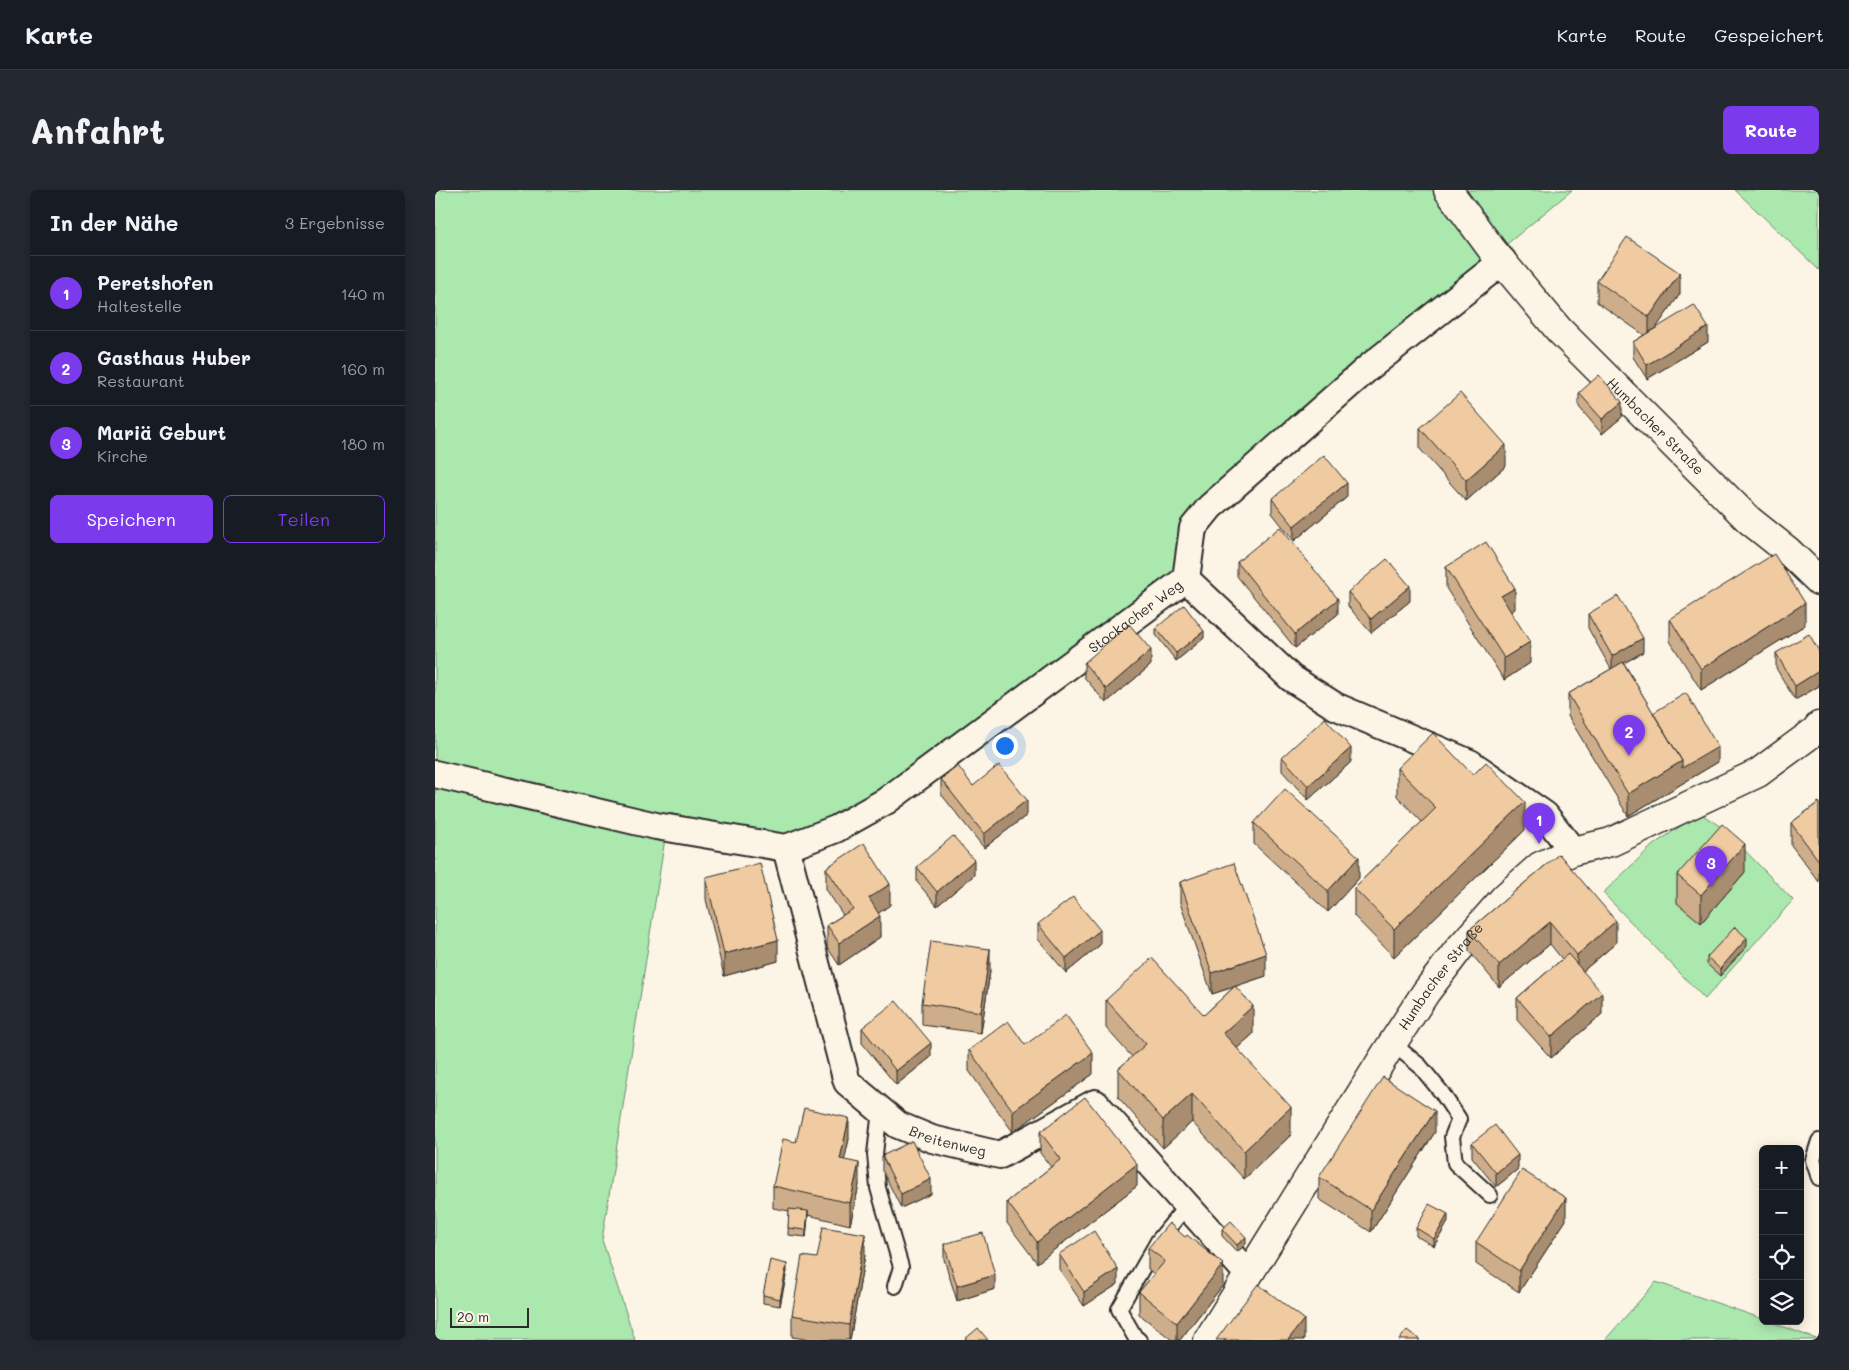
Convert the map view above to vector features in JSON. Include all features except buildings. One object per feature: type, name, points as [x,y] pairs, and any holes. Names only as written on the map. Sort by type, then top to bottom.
[{"type":"street","name":"Humbacher Straße","points":[[1448,190],[1493,251],[1559,330],[1749,520],[1788,551],[1819,581]]},
{"type":"street","points":[[1186,579],[1193,528],[1210,507],[1368,368],[1503,261]]},
{"type":"street","name":"Stockacher Weg","points":[[786,848],[836,828],[886,801],[1186,579],[1291,678],[1335,706],[1470,763],[1545,815],[1573,851]]},
{"type":"street","name":"Humbacher Straße","points":[[1208,1340],[1426,992],[1458,950],[1505,897],[1540,866],[1573,851],[1611,842],[1758,773],[1815,731],[1819,726]]},
{"type":"street","points":[[435,774],[656,826],[786,848]]},
{"type":"street","name":"Breitenweg","points":[[786,848],[847,1082],[898,1125],[932,1139],[1000,1155],[1095,1103],[1248,1274]]},
{"type":"lane","points":[[1392,1044],[1420,1066],[1446,1099],[1459,1120],[1452,1137],[1455,1163],[1490,1195]]},
{"type":"lane","points":[[880,1110],[875,1154],[878,1188],[901,1267],[895,1286]]},
{"type":"lane","points":[[1819,1141],[1813,1160],[1819,1178]]},
{"type":"lane","points":[[1139,1340],[1135,1337],[1119,1309],[1158,1241],[1187,1205]]},
{"type":"green space","points":[[435,190],[1572,190],[1204,496],[1176,575],[878,794],[829,824],[787,838],[669,813],[602,1240],[635,1340],[435,1340]]},
{"type":"green space","points":[[1735,190],[1819,190],[1819,270]]},
{"type":"green space","points":[[1700,813],[1724,829],[1793,900],[1705,999],[1603,893],[1653,845]]},
{"type":"green space","points":[[1656,1282],[1759,1318],[1759,1325],[1779,1325],[1819,1340],[1605,1340]]},
{"type":"place","name":"Gasthaus Huber","points":[[1629,756]]},
{"type":"place","name":"Peretshofen","points":[[1539,844]]},
{"type":"place","name":"Mariä Geburt","points":[[1711,887]]}]
